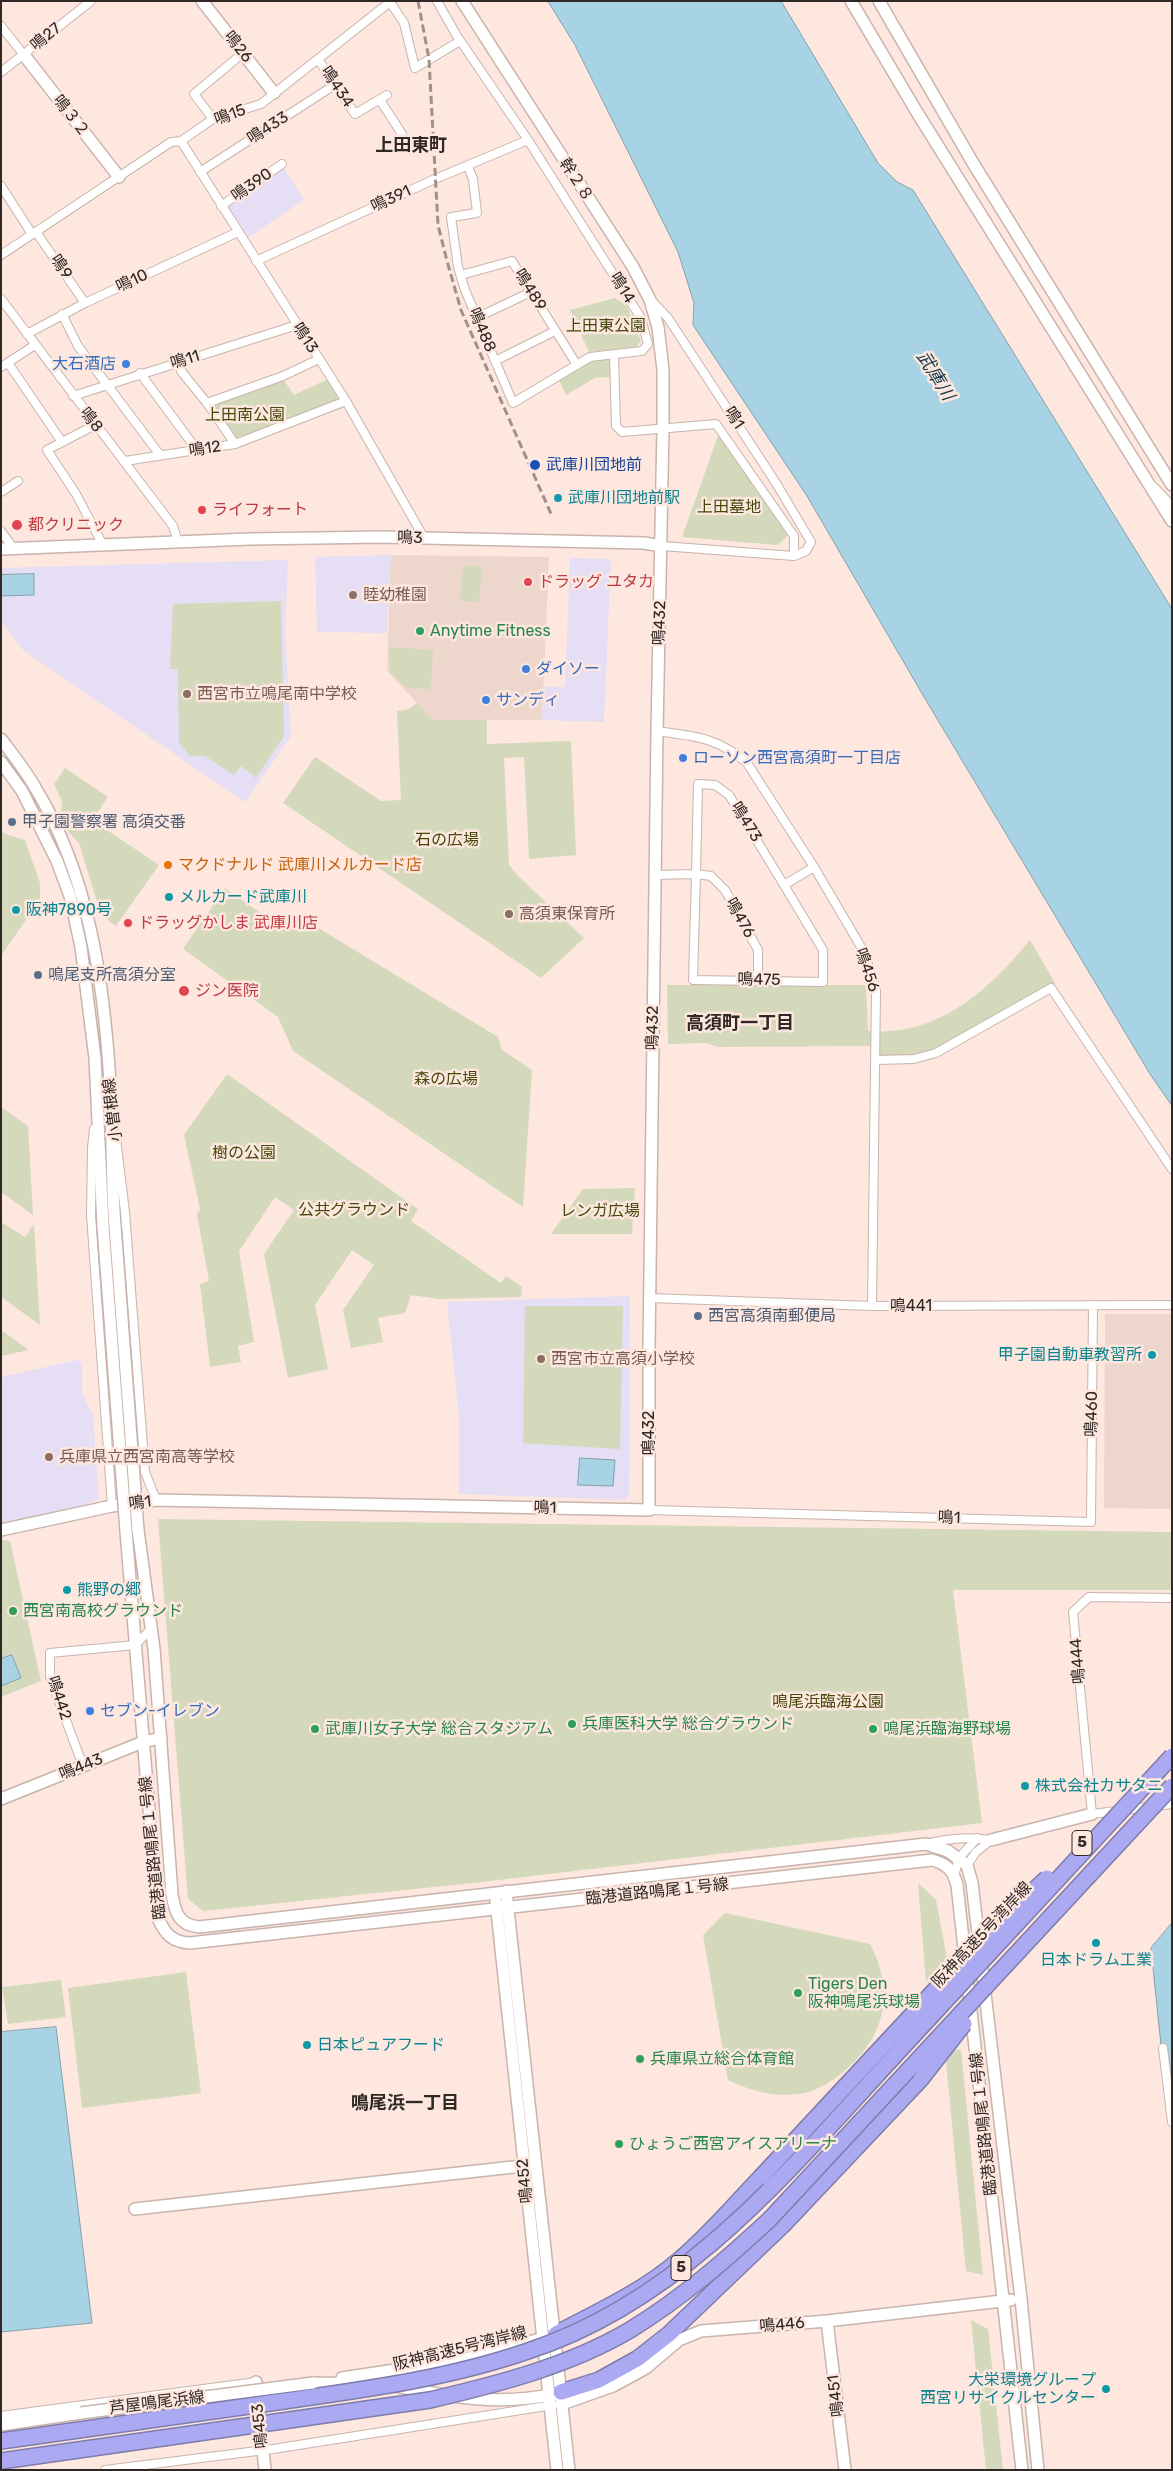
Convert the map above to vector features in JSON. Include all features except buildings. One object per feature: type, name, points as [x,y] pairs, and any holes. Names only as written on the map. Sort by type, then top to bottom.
[{"type":"highway","name":"5","points":[[548,2337],[642,2287],[677,2262],[709,2232],[990,1931],[1062,1863],[1172,1752]]},
{"type":"highway","name":"阪神高速5号湾岸線","points":[[1,2441],[369,2388],[437,2376],[530,2351],[578,2331],[620,2309],[662,2283],[700,2254],[775,2184],[1172,1756]]},
{"type":"highway","name":"5","points":[[1,2461],[430,2400],[535,2372],[582,2354],[629,2330],[676,2300],[716,2269],[770,2219],[1172,1786]]},
{"type":"highway","name":"5","points":[[555,2399],[599,2380],[637,2359],[669,2334],[783,2225],[921,2079],[1035,1934]]},
{"type":"street","name":"鳴27","points":[[1,72],[90,1]]},
{"type":"street","name":"鳴26","points":[[202,1],[274,93]]},
{"type":"street","name":"鳴14","points":[[437,1],[460,41],[528,140],[641,318],[648,344],[642,351],[614,355]]},
{"type":"street","name":"幹２８","points":[[462,1],[633,267],[650,300],[658,326],[663,370],[663,428]]},
{"type":"street","points":[[851,1],[918,114],[1172,521]]},
{"type":"street","points":[[879,1],[973,164],[1172,485]]},
{"type":"street","name":"鳴15","points":[[1,255],[171,142],[181,141],[213,119],[261,104],[389,2],[404,23],[416,68],[460,41]]},
{"type":"street","points":[[1,26],[24,55]]},
{"type":"street","points":[[213,119],[194,94],[243,53]]},
{"type":"street","name":"鳴３２","points":[[24,55],[119,177]]},
{"type":"street","name":"鳴434","points":[[318,59],[356,114],[380,100]]},
{"type":"street","name":"鳴433","points":[[200,172],[336,84]]},
{"type":"street","points":[[387,95],[380,100],[402,134]]},
{"type":"street","name":"鳴391","points":[[256,261],[435,179],[528,140]]},
{"type":"street","name":"鳴13","points":[[181,141],[346,401],[424,538]]},
{"type":"street","name":"鳴390","points":[[221,206],[282,164]]},
{"type":"street","name":"鳴488","points":[[468,166],[473,179],[477,213],[451,217],[461,275],[476,318],[513,403],[590,357],[614,355]]},
{"type":"street","name":"鳴9","points":[[1,186],[85,303]]},
{"type":"street","name":"鳴10","points":[[27,334],[62,314],[238,232]]},
{"type":"street","name":"鳴489","points":[[461,275],[512,261],[577,365]]},
{"type":"street","points":[[476,318],[532,292]]},
{"type":"street","name":"鳴8","points":[[1,299],[173,526],[178,542]]},
{"type":"street","name":"鳴1","points":[[650,300],[673,326],[776,483],[811,542],[806,550],[794,556]]},
{"type":"street","points":[[62,314],[78,346],[160,455]]},
{"type":"street","name":"鳴11","points":[[73,396],[105,384],[297,325]]},
{"type":"street","points":[[495,361],[555,331]]},
{"type":"street","points":[[36,345],[5,365],[62,442]]},
{"type":"street","points":[[614,355],[616,426],[622,432],[716,424],[794,536],[794,556]]},
{"type":"street","points":[[207,403],[283,376],[318,359]]},
{"type":"street","name":"鳴12","points":[[125,462],[235,444],[207,403],[181,371],[178,362]]},
{"type":"street","points":[[140,374],[197,450]]},
{"type":"street","points":[[235,444],[346,401]]},
{"type":"street","points":[[95,425],[47,450],[76,494],[103,545]]},
{"type":"street","name":"鳴432","points":[[649,1510],[656,731],[662,546],[663,428]]},
{"type":"street","points":[[1,492],[18,481]]},
{"type":"street","points":[[1149,484],[1159,490],[1172,506]]},
{"type":"street","points":[[1,531],[14,549]]},
{"type":"street","name":"鳴3","points":[[1,549],[328,538],[424,538],[644,543],[794,556]]},
{"type":"street","name":"鳴456","points":[[656,731],[704,737],[733,751],[747,763],[814,867],[864,952],[876,990],[877,1060],[872,1306]]},
{"type":"street","name":"小曽根線","points":[[1,739],[36,788],[64,844],[76,879],[97,965],[125,1212],[145,1472],[156,1500]]},
{"type":"street","name":"小曽根線","points":[[1,762],[34,811],[70,896],[81,947],[90,1007],[97,1108],[92,1148],[91,1215],[112,1506]]},
{"type":"street","name":"鳴473","points":[[696,874],[698,784],[715,785],[730,795],[784,885]]},
{"type":"street","points":[[784,885],[814,867]]},
{"type":"street","points":[[655,875],[696,874]]},
{"type":"street","name":"鳴475","points":[[696,874],[693,980],[823,982],[823,950],[784,885]]},
{"type":"street","name":"鳴476","points":[[696,874],[711,876],[725,890],[758,950],[758,980]]},
{"type":"street","points":[[877,1060],[914,1059],[936,1053],[1052,988],[1172,1169]]},
{"type":"street","points":[[110,1084],[115,1226],[132,1531]]},
{"type":"street","points":[[97,1108],[103,1226],[132,1531]]},
{"type":"street","name":"鳴441","points":[[650,1298],[872,1306],[1172,1305]]},
{"type":"street","name":"鳴460","points":[[1091,1522],[1093,1305]]},
{"type":"street","name":"鳴1","points":[[1,1530],[112,1506],[156,1500],[649,1510],[1091,1522]]},
{"type":"street","name":"臨港道路鳴尾１号線","points":[[132,1531],[151,1629],[174,1909],[180,1921],[189,1926],[199,1927],[926,1844],[948,1851],[963,1862],[972,1883],[1021,2299],[1038,2470]]},
{"type":"street","name":"臨港道路鳴尾１号線","points":[[132,1531],[135,1645],[158,1918],[163,1931],[178,1942],[190,1943],[932,1860],[942,1863],[950,1869],[954,1876],[1022,2470]]},
{"type":"street","name":"鳴444","points":[[1092,1814],[1073,1612],[1089,1597],[1172,1598]]},
{"type":"street","points":[[135,1645],[151,1629]]},
{"type":"street","name":"鳴442","points":[[83,1766],[50,1677],[50,1653],[135,1645]]},
{"type":"street","name":"鳴443","points":[[1,1799],[143,1742],[161,1738]]},
{"type":"street","points":[[926,1844],[947,1838],[991,1840],[1092,1814],[1172,1804]]},
{"type":"street","points":[[954,1876],[977,1838]]},
{"type":"street","points":[[963,1862],[991,1840]]},
{"type":"street","name":"鳴452","points":[[500,1892],[555,2399],[569,2470]]},
{"type":"street","points":[[1163,2048],[1172,2122]]},
{"type":"street","points":[[135,2209],[530,2165]]},
{"type":"street","name":"鳴446","points":[[555,2399],[613,2386],[646,2368],[679,2340],[701,2331],[827,2321],[1021,2299]]},
{"type":"street","name":"鳴451","points":[[827,2321],[845,2470]]},
{"type":"street","name":"芦屋鳴尾浜線","points":[[1,2425],[313,2383],[461,2360],[548,2337]]},
{"type":"street","points":[[1,2416],[256,2382]]},
{"type":"street","name":"鳴453","points":[[256,2382],[265,2470]]},
{"type":"street","name":"芦屋鳴尾浜線","points":[[313,2383],[389,2385],[450,2396],[489,2400],[555,2399]]},
{"type":"street","points":[[104,2470],[263,2450],[555,2399]]},
{"type":"street","name":"鳴452","points":[[555,2399],[557,2470]]},
{"type":"shaded area","points":[[283,167],[304,200],[249,237],[228,206]]},
{"type":"shaded area","points":[[391,555],[549,557],[542,720],[433,720],[387,671]]},
{"type":"shaded area","name":"睦幼稚園","points":[[391,555],[387,633],[317,632],[315,557]]},
{"type":"shaded area","points":[[570,558],[611,559],[604,722],[542,720],[543,687],[565,687]]},
{"type":"shaded area","name":"西宮市立鳴尾南中学校","points":[[288,560],[285,632],[291,736],[245,802],[24,651],[1,622],[1,568]]},
{"type":"shaded area","name":"西宮市立高須小学校","points":[[630,1296],[629,1495],[625,1500],[459,1494],[459,1416],[447,1302]]},
{"type":"shaded area","name":"甲子園自動車教習所","points":[[1105,1314],[1172,1314],[1172,1509],[1104,1508]]},
{"type":"shaded area","name":"兵庫県立西宮南高等学校","points":[[77,1360],[82,1363],[82,1393],[93,1415],[99,1499],[75,1508],[1,1525],[1,1377]]},
{"type":"green space","name":"上田東公園","points":[[615,298],[627,306],[641,341],[636,347],[589,352],[570,310]]},
{"type":"green space","points":[[610,358],[611,377],[595,378],[566,395],[559,380],[592,359]]},
{"type":"green space","name":"上田南公園","points":[[283,379],[294,395],[328,379],[341,400],[236,442],[211,404]]},
{"type":"green space","name":"上田墓地","points":[[719,433],[789,534],[778,545],[682,537]]},
{"type":"green space","points":[[463,566],[482,566],[479,602],[460,601]]},
{"type":"green space","points":[[281,601],[284,736],[256,778],[241,766],[234,775],[205,756],[190,756],[179,743],[178,669],[170,669],[173,604]]},
{"type":"green space","points":[[389,647],[433,650],[431,689],[406,688],[390,671]]},
{"type":"green space","name":"石の広場","points":[[417,703],[433,720],[487,720],[487,744],[571,741],[576,855],[529,859],[524,757],[504,758],[509,865],[517,875],[584,938],[541,978],[283,803],[315,757],[381,801],[401,800],[397,711],[409,709]]},
{"type":"green space","points":[[65,768],[108,797],[92,820],[159,865],[116,926],[101,915],[79,843],[60,823],[62,801],[54,784]]},
{"type":"green space","points":[[1,831],[25,840],[40,883],[40,899],[1,956]]},
{"type":"green space","name":"森の広場","points":[[225,888],[280,927],[310,923],[498,1037],[502,1050],[532,1070],[523,1207],[293,1051],[278,1017],[183,949]]},
{"type":"green space","points":[[1030,940],[1055,983],[932,1051],[913,1056],[872,1056],[871,1046],[717,1047],[707,1043],[668,1044],[667,985],[866,985],[868,1031],[893,1031],[917,1026],[939,1018],[960,1006],[997,976]]},
{"type":"green space","name":"樹の公園","points":[[227,1074],[418,1209],[411,1221],[501,1283],[506,1276],[522,1287],[521,1297],[439,1299],[411,1295],[405,1313],[378,1318],[383,1342],[351,1348],[343,1310],[374,1265],[352,1250],[315,1305],[328,1369],[288,1378],[264,1254],[294,1210],[275,1197],[239,1251],[254,1342],[238,1346],[241,1362],[210,1367],[200,1284],[209,1281],[197,1214],[200,1209],[184,1135]]},
{"type":"green space","points":[[1,1107],[28,1126],[33,1215],[1,1192]]},
{"type":"green space","name":"レンガ広場","points":[[635,1188],[632,1234],[551,1234],[583,1189]]},
{"type":"green space","points":[[1,1222],[25,1237],[34,1224],[40,1325],[1,1297]]},
{"type":"green space","points":[[525,1306],[623,1306],[620,1449],[523,1443]]},
{"type":"green space","points":[[1,1330],[29,1350],[1,1356]]},
{"type":"green space","name":"鳴尾浜臨海公園","points":[[158,1519],[1172,1532],[1172,1590],[953,1590],[982,1823],[473,1883],[203,1911],[188,1899]]},
{"type":"green space","name":"西宮南高校グラウンド","points":[[1,1540],[10,1541],[41,1681],[1,1697]]},
{"type":"green space","points":[[918,1883],[936,1900],[948,1964],[926,1982]]},
{"type":"green space","name":"Tigers Den 阪神鳴尾浜球場","points":[[725,1913],[870,1944],[883,1980],[882,2014],[877,2030],[857,2059],[827,2084],[805,2093],[779,2095],[754,2090],[728,2080],[703,1935]]},
{"type":"green space","points":[[186,1972],[201,2093],[82,2108],[68,1988]]},
{"type":"green space","points":[[61,1980],[66,2017],[8,2024],[2,1987]]},
{"type":"green space","points":[[953,2050],[961,2050],[983,2275],[966,2271],[946,2062]]},
{"type":"green space","points":[[971,2320],[988,2329],[1003,2470],[986,2470]]},
{"type":"water","name":"武庫川","points":[[548,1],[781,1],[878,163],[897,182],[913,190],[1172,609],[1172,1106],[1150,1074],[924,697],[807,496],[693,325],[694,303],[678,252],[575,45]]},
{"type":"water","points":[[34,574],[34,595],[1,596],[1,575]]},
{"type":"water","points":[[580,1458],[615,1460],[613,1486],[578,1485]]},
{"type":"water","points":[[12,1655],[21,1678],[1,1686],[1,1659]]},
{"type":"water","points":[[1172,1923],[1172,2072],[1170,2072],[1168,2055],[1162,2055],[1151,1948]]},
{"type":"water","points":[[56,2027],[92,2323],[1,2332],[1,2032]]},
{"type":"railway","points":[[418,1],[429,59],[438,225],[447,261],[461,310],[552,516]]},
{"type":"place","name":"大石酒店","points":[[126,364]]},
{"type":"place","name":"武庫川団地前","points":[[535,465]]},
{"type":"place","name":"武庫川団地前駅","points":[[558,498]]},
{"type":"place","name":"ライフォート","points":[[202,510]]},
{"type":"place","name":"都クリニック","points":[[17,525]]},
{"type":"place","name":"ドラッグ ユタカ","points":[[528,582]]},
{"type":"place","name":"睦幼稚園","points":[[353,595]]},
{"type":"place","name":"Anytime Fitness","points":[[420,631]]},
{"type":"place","name":"ダイソー","points":[[526,669]]},
{"type":"place","name":"西宮市立鳴尾南中学校","points":[[187,694]]},
{"type":"place","name":"サンディ","points":[[486,700]]},
{"type":"place","name":"ローソン西宮高須町一丁目店","points":[[683,758]]},
{"type":"place","name":"甲子園警察署 高須交番","points":[[12,822]]},
{"type":"place","name":"マクドナルド 武庫川メルカード店","points":[[168,865]]},
{"type":"place","name":"メルカード武庫川","points":[[169,897]]},
{"type":"place","name":"阪神7890号","points":[[16,910]]},
{"type":"place","name":"高須東保育所","points":[[509,914]]},
{"type":"place","name":"ドラッグかしま 武庫川店","points":[[128,923]]},
{"type":"place","name":"鳴尾支所高須分室","points":[[38,975]]},
{"type":"place","name":"ジン医院","points":[[184,991]]},
{"type":"place","name":"西宮高須南郵便局","points":[[698,1316]]},
{"type":"place","name":"甲子園自動車教習所","points":[[1152,1355]]},
{"type":"place","name":"西宮市立高須小学校","points":[[541,1359]]},
{"type":"place","name":"兵庫県立西宮南高等学校","points":[[49,1457]]},
{"type":"place","name":"熊野の郷","points":[[67,1590]]},
{"type":"place","name":"西宮南高校グラウンド","points":[[13,1611]]},
{"type":"place","name":"セブン-イレブン","points":[[90,1711]]},
{"type":"place","name":"兵庫医科大学 総合グラウンド","points":[[572,1724]]},
{"type":"place","name":"武庫川女子大学 総合スタジアム","points":[[315,1729]]},
{"type":"place","name":"鳴尾浜臨海野球場","points":[[873,1729]]},
{"type":"place","name":"株式会社カサタニ","points":[[1025,1786]]},
{"type":"place","name":"日本ドラム工業","points":[[1096,1943]]},
{"type":"place","name":"Tigers Den 阪神鳴尾浜球場","points":[[798,1993]]},
{"type":"place","name":"日本ピュアフード","points":[[307,2045]]},
{"type":"place","name":"兵庫県立総合体育館","points":[[640,2059]]},
{"type":"place","name":"ひょうご西宮アイスアリーナ","points":[[619,2144]]},
{"type":"place","name":"大栄環境グループ 西宮リサイクルセンター","points":[[1106,2389]]},
{"type":"district","name":"上田東町","points":[[411,146]]},
{"type":"district","name":"高須町一丁目","points":[[740,1024]]},
{"type":"district","name":"鳴尾浜一丁目","points":[[405,2104]]},
{"type":"park label","name":"公共グラウンド","points":[[354,1210]]}]
